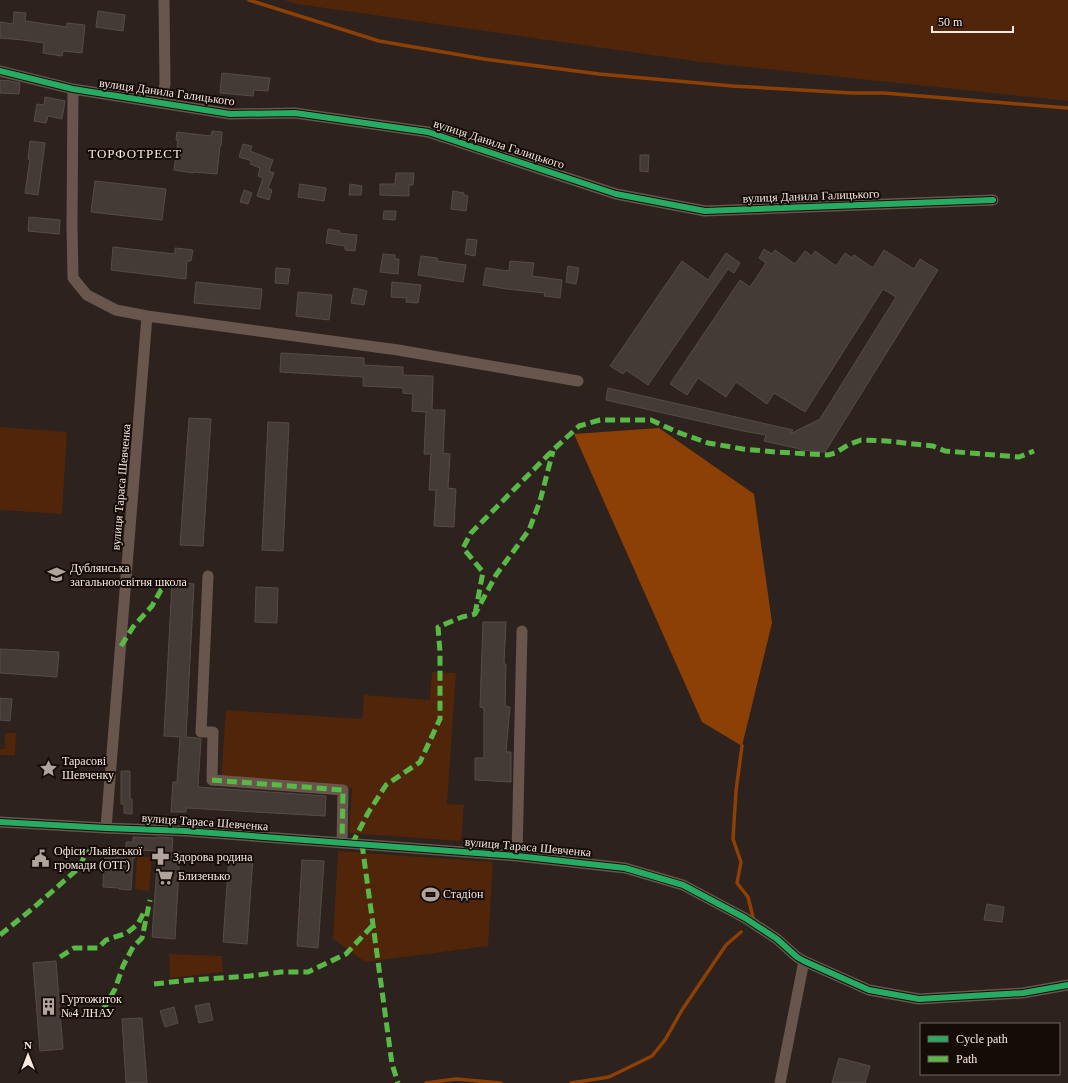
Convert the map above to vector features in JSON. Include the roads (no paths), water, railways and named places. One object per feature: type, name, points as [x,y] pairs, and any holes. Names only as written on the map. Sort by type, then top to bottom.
[{"type":"street","points":[[159,103],[165,84],[164,0]]},
{"type":"street","name":"вулиця Данила Галицького","points":[[0,71],[73,89],[230,114],[295,113],[428,132],[616,194],[705,211],[993,200]]},
{"type":"street","points":[[73,89],[73,278],[87,295],[116,310],[147,316],[398,350],[578,381]]},
{"type":"street","name":"вулиця Тараса Шевченка","points":[[106,828],[147,316]]},
{"type":"street","points":[[208,576],[201,732],[213,732],[212,780],[343,790],[342,843]]},
{"type":"street","points":[[517,856],[522,631]]},
{"type":"street","name":"вулиця Тараса Шевченка","points":[[0,822],[166,830],[517,856],[625,868],[683,885],[745,918],[777,939],[797,957],[804,961],[869,990],[919,999],[1022,993],[1068,985]]},
{"type":"street","points":[[780,1083],[804,961]]},
{"type":"waterway","points":[[249,0],[379,41],[484,59],[599,74],[732,86],[852,93],[884,93],[1068,108]]},
{"type":"waterway","points":[[742,746],[736,791],[733,839],[741,862],[737,883],[748,897],[752,918]]},
{"type":"waterway","points":[[571,1083],[609,1077],[652,1056],[665,1040],[682,1010],[726,945],[741,932]]},
{"type":"waterway","points":[[426,1083],[456,1079],[501,1083]]},
{"type":"place","name":"Дублянська загальноосвітня школа","points":[[57,575]]},
{"type":"place","name":"Тарасові Шевченку","points":[[49,768]]},
{"type":"place","name":"Здорова родина","points":[[160,857]]},
{"type":"place","name":"Офіси Львівської громади (ОТГ)","points":[[41,858]]},
{"type":"place","name":"Близенько","points":[[165,876]]},
{"type":"place","name":"Стадіон","points":[[430,894]]},
{"type":"place","name":"Гуртожиток №4 ЛНАУ","points":[[48,1006]]},
{"type":"district","name":"ТОРФОТРЕСТ","points":[[135,153]]}]
